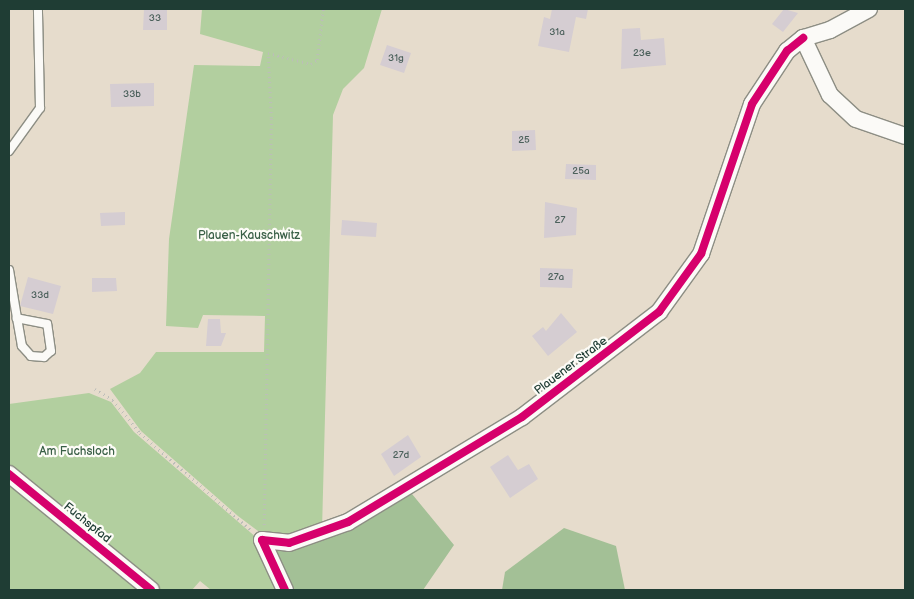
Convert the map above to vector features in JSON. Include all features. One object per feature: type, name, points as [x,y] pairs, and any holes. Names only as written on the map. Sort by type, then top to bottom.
[{"type":"street","name":"Plauener Straße","points":[[262,540],[289,543],[348,522],[522,417],[659,312],[701,254],[752,104],[787,51],[803,38],[830,30],[869,9]]},
{"type":"street","points":[[803,38],[830,95],[856,119],[905,136]]},
{"type":"street","name":"Fuchspfad","points":[[9,474],[151,590]]},
{"type":"street","points":[[262,540],[285,590]]},
{"type":"lane","points":[[9,151],[40,108],[38,9]]},
{"type":"lane","points":[[9,270],[17,318],[22,346],[31,356],[44,357],[51,351],[47,324],[17,318]]},
{"type":"path","points":[[262,540],[271,118],[268,53],[311,64],[317,60],[323,9]]},
{"type":"path","points":[[95,389],[113,400],[140,433],[262,540]]},
{"type":"green space","name":"Plauen-Kauschwitz","points":[[202,9],[382,9],[364,68],[343,89],[333,115],[322,530],[289,539],[258,531],[238,516],[141,431],[110,389],[140,373],[156,352],[264,352],[265,316],[203,315],[198,328],[166,326],[169,239],[194,65],[260,66],[263,52],[200,34]]},
{"type":"green space","name":"Am Fuchsloch","points":[[89,393],[111,402],[134,432],[257,538],[281,590],[211,590],[200,581],[192,590],[157,590],[9,468],[9,404]]},
{"type":"green space","points":[[9,479],[145,590],[9,590]]},
{"type":"green space","points":[[412,494],[454,545],[423,590],[289,590],[269,545],[380,510]]},
{"type":"green space","points":[[564,528],[616,546],[625,590],[502,590],[505,572]]},
{"type":"building","points":[[144,9],[167,9],[167,30],[143,30]]},
{"type":"building","points":[[552,9],[588,9],[586,19],[576,17],[569,52],[538,46],[544,17],[550,19]]},
{"type":"building","points":[[784,9],[798,13],[783,32],[772,24]]},
{"type":"building","points":[[640,28],[641,40],[664,38],[666,65],[621,69],[622,29]]},
{"type":"building","points":[[387,45],[411,53],[404,73],[380,65]]},
{"type":"building","points":[[154,83],[154,106],[111,107],[110,84]]},
{"type":"building","points":[[535,130],[536,150],[512,151],[512,131]]},
{"type":"building","points":[[566,164],[596,165],[596,180],[565,179]]},
{"type":"building","points":[[545,202],[577,208],[576,235],[544,238]]},
{"type":"building","points":[[125,212],[125,225],[101,226],[100,213]]},
{"type":"building","points":[[342,220],[377,223],[376,237],[341,235]]},
{"type":"building","points":[[540,268],[573,269],[572,288],[540,287]]},
{"type":"building","points":[[28,277],[61,286],[53,314],[20,306]]},
{"type":"building","points":[[92,278],[116,278],[117,291],[92,292]]},
{"type":"building","points":[[561,313],[577,332],[548,356],[532,336],[543,327],[546,331]]},
{"type":"building","points":[[208,319],[220,319],[221,333],[226,333],[221,346],[206,346]]},
{"type":"building","points":[[408,435],[421,457],[394,476],[381,454]]},
{"type":"building","points":[[508,455],[518,470],[529,464],[538,479],[510,498],[490,467]]},
{"type":"cycle path","points":[[285,590],[262,540],[289,543],[348,522],[522,417],[659,312],[701,254],[752,104],[787,51],[803,38]]},
{"type":"cycle path","points":[[9,474],[151,590]]}]
